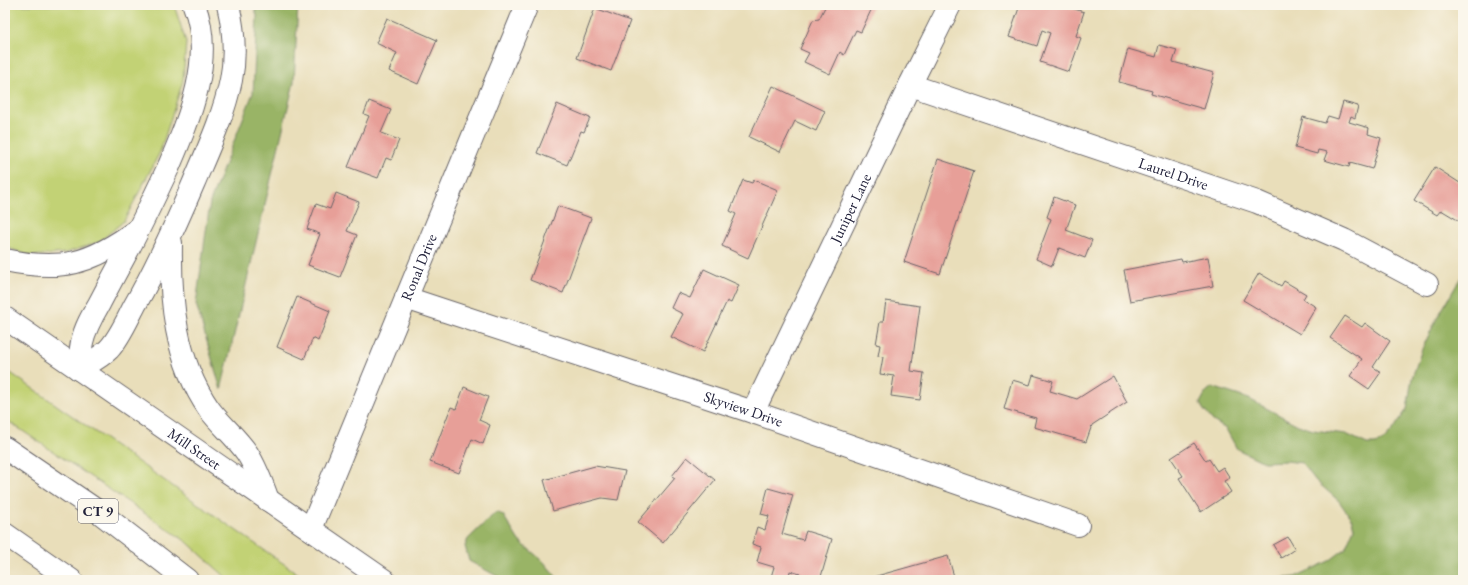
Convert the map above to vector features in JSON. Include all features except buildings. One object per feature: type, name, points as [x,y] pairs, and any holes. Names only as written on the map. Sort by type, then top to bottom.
[{"type":"main road","points":[[79,369],[80,354],[85,332],[139,228],[173,155],[194,98],[200,72],[201,43],[200,30],[194,5]]},
{"type":"main road","points":[[79,369],[94,360],[112,345],[148,282],[171,235],[214,135],[229,90],[233,67],[233,27],[228,5]]},
{"type":"main road","name":"Ronal Drive","points":[[311,529],[526,5]]},
{"type":"main road","name":"Juniper Lane","points":[[753,412],[950,5]]},
{"type":"main road","name":"Laurel Drive","points":[[910,85],[1257,202],[1344,240],[1427,284]]},
{"type":"main road","points":[[5,260],[48,266],[71,264],[94,257],[112,247],[139,228]]},
{"type":"main road","points":[[171,235],[170,272],[172,307],[177,332],[186,362],[196,387],[208,408],[246,452],[256,468],[268,500]]},
{"type":"main road","name":"Skyview Drive","points":[[406,298],[753,412],[1078,525]]},
{"type":"main road","name":"Mill Street","points":[[5,318],[384,580]]},
{"type":"main road","name":"CT 9","points":[[5,448],[99,512],[187,580]]},
{"type":"main road","points":[[5,534],[71,580]]},
{"type":"green space","points":[[5,5],[174,5],[186,42],[183,81],[160,152],[124,221],[99,242],[66,253],[31,256],[5,247]]},
{"type":"green space","points":[[253,5],[298,5],[294,82],[221,390],[196,304],[210,202],[253,93],[257,15]]},
{"type":"green space","points":[[1463,274],[1463,580],[1265,580],[1295,577],[1329,561],[1345,549],[1354,528],[1352,520],[1339,501],[1316,481],[1302,463],[1287,461],[1264,462],[1237,449],[1226,429],[1213,421],[1203,409],[1200,403],[1206,392],[1212,387],[1249,399],[1298,425],[1313,430],[1346,434],[1367,444],[1375,444],[1383,441],[1393,430],[1407,409],[1412,378],[1422,349],[1436,320]]},
{"type":"green space","points":[[5,369],[307,580],[229,580],[187,542],[5,419]]},
{"type":"green space","points":[[496,512],[503,515],[519,541],[543,561],[559,580],[504,580],[469,561],[465,546],[468,539]]}]
